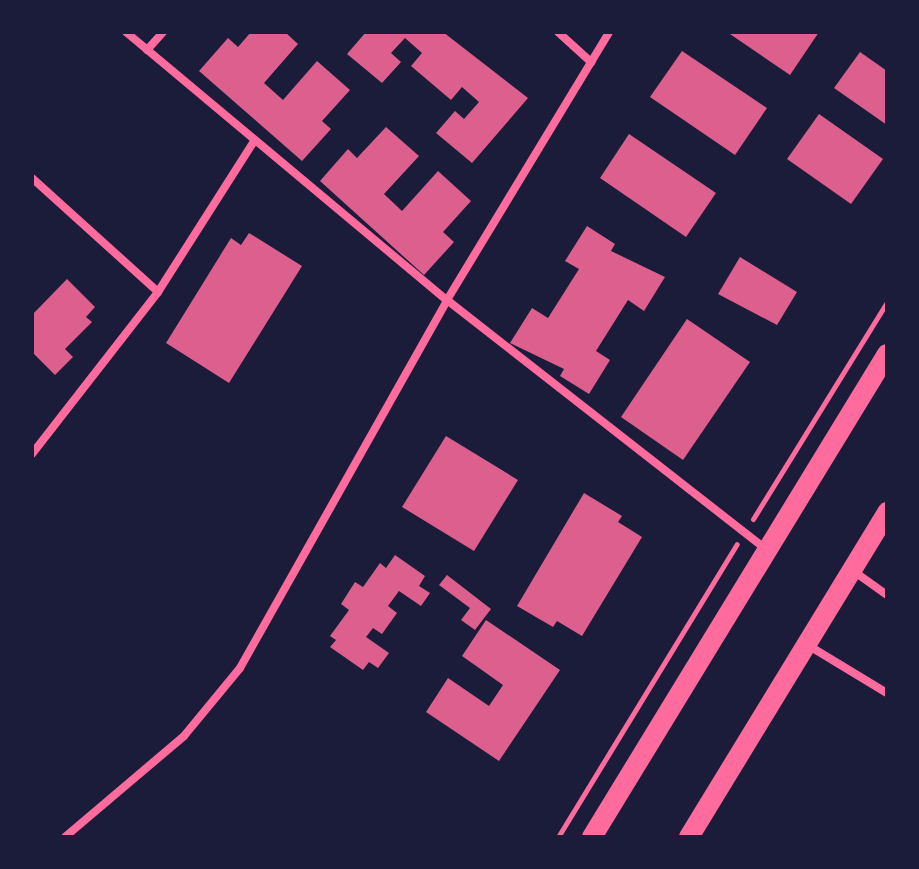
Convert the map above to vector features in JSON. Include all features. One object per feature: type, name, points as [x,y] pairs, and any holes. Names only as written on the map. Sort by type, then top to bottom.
[{"type":"highway","points":[[592,837],[887,354]]},
{"type":"highway","points":[[689,837],[887,512]]},
{"type":"street","points":[[126,32],[447,300],[768,550]]},
{"type":"street","points":[[147,50],[163,32]]},
{"type":"street","points":[[558,32],[591,62]]},
{"type":"street","points":[[65,837],[184,736],[240,668],[447,300],[609,32]]},
{"type":"street","points":[[32,454],[158,292],[255,140]]},
{"type":"street","points":[[32,178],[158,292]]},
{"type":"street","points":[[852,570],[887,595]]},
{"type":"street","points":[[806,644],[887,693]]},
{"type":"path","points":[[758,512],[887,302]]},
{"type":"path","points":[[558,837],[731,554]]},
{"type":"building","points":[[251,32],[285,32],[298,44],[264,83],[283,100],[317,61],[350,90],[322,121],[331,129],[302,161],[199,71],[228,38],[238,47]]},
{"type":"building","points":[[366,32],[443,32],[528,98],[472,163],[436,133],[455,111],[464,119],[479,102],[462,87],[451,100],[411,66],[422,53],[405,38],[391,53],[401,62],[382,83],[347,54]]},
{"type":"building","points":[[727,32],[819,32],[790,75]]},
{"type":"building","points":[[682,51],[767,108],[735,155],[650,97]]},
{"type":"building","points":[[860,52],[887,71],[887,125],[834,88]]},
{"type":"building","points":[[819,114],[883,159],[851,204],[787,159]]},
{"type":"building","points":[[386,127],[419,156],[384,194],[402,211],[438,171],[471,201],[443,232],[454,242],[424,275],[320,181],[348,149],[357,158]]},
{"type":"building","points":[[629,134],[716,193],[686,237],[600,178]]},
{"type":"building","points":[[587,226],[615,244],[611,251],[665,277],[644,311],[628,300],[596,351],[610,360],[589,394],[560,376],[564,369],[510,343],[532,308],[548,318],[579,269],[565,261]]},
{"type":"building","points":[[249,233],[302,266],[229,383],[166,343],[231,238],[241,245]]},
{"type":"building","points":[[740,257],[797,292],[777,325],[718,294]]},
{"type":"building","points":[[67,279],[95,307],[86,317],[92,322],[65,349],[73,357],[55,375],[32,352],[32,315]]},
{"type":"building","points":[[687,319],[750,362],[683,460],[621,417]]},
{"type":"building","points":[[446,436],[518,480],[474,551],[402,507]]},
{"type":"building","points":[[584,493],[622,516],[618,522],[642,537],[582,636],[557,621],[553,627],[517,606]]},
{"type":"building","points":[[395,555],[425,576],[419,586],[430,593],[421,606],[399,591],[388,606],[397,613],[382,634],[373,628],[366,637],[389,653],[378,668],[369,662],[363,670],[330,647],[336,640],[330,636],[349,610],[341,604],[355,582],[363,587],[380,563],[386,568]]},
{"type":"building","points":[[447,575],[491,609],[475,630],[461,620],[470,608],[439,585]]},
{"type":"building","points":[[486,620],[560,670],[499,761],[426,712],[448,678],[489,706],[503,685],[462,656]]}]
